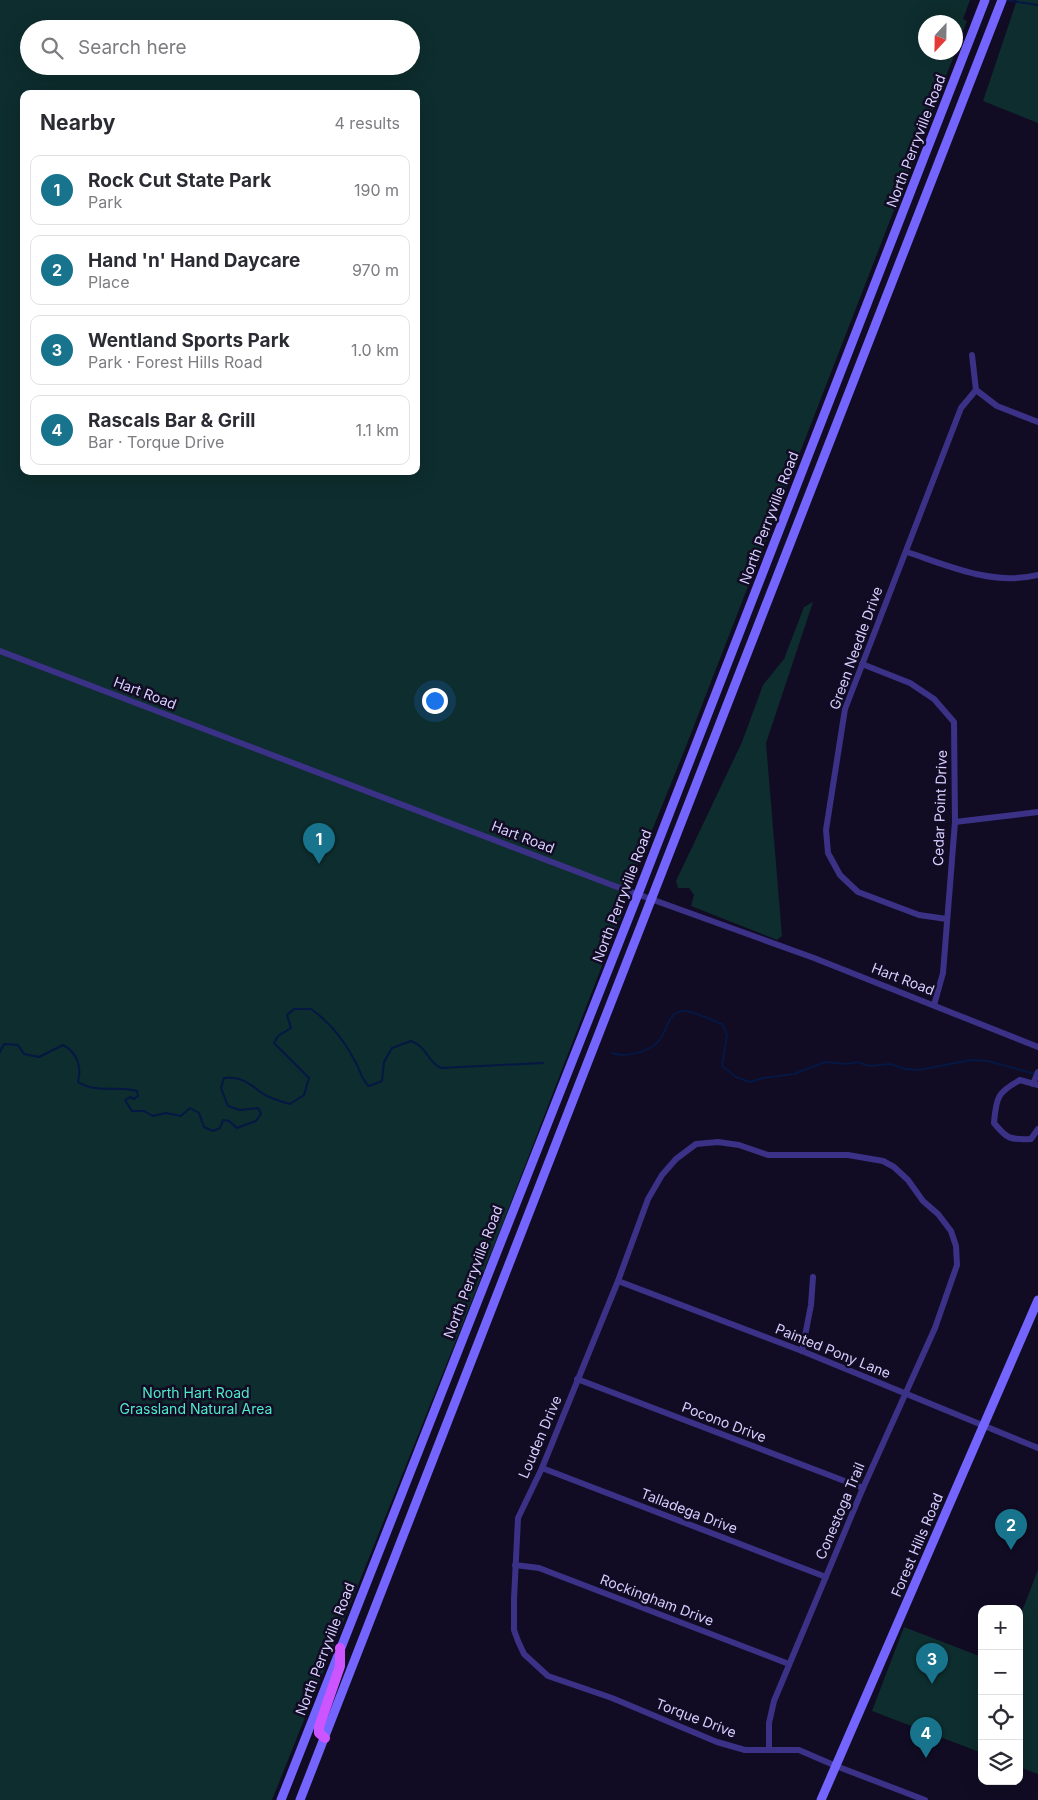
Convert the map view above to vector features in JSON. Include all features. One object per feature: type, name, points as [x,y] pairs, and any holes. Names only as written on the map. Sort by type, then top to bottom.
[{"type":"main road","name":"North Perryville Road","points":[[281,1800],[638,894],[985,0]]},
{"type":"main road","name":"North Perryville Road","points":[[300,1800],[1002,0]]},
{"type":"main road","name":"Forest Hills Road","points":[[822,1800],[1038,1300]]},
{"type":"main road","points":[[324,1738],[319,1733],[319,1727],[340,1666],[340,1648]]},
{"type":"street","points":[[972,356],[976,390],[997,406],[1038,422]]},
{"type":"street","name":"Green Needle Drive","points":[[947,919],[919,915],[858,892],[840,875],[828,853],[826,830],[845,709],[961,408],[976,390]]},
{"type":"street","points":[[907,552],[984,577],[1029,578],[1038,575]]},
{"type":"street","name":"Hart Road","points":[[0,651],[934,1005],[1038,1047]]},
{"type":"street","name":"Cedar Point Drive","points":[[862,664],[910,683],[934,699],[954,722],[954,822],[944,973],[934,1005]]},
{"type":"street","points":[[954,822],[1038,812]]},
{"type":"street","points":[[1038,1072],[1036,1085],[1020,1080],[1002,1090],[995,1107],[994,1123],[1003,1134],[1013,1140],[1031,1140],[1038,1129]]},
{"type":"street","name":"Louden Drive","points":[[524,1654],[514,1630],[518,1518],[542,1468],[618,1281],[648,1199],[662,1175],[676,1159],[696,1144],[718,1142],[768,1155],[848,1155],[867,1158],[894,1167],[908,1180],[923,1201],[938,1214],[951,1231],[956,1246],[957,1265],[951,1287]]},
{"type":"street","points":[[802,1351],[811,1305],[813,1278]]},
{"type":"street","name":"Painted Pony Lane","points":[[618,1281],[802,1351],[1038,1448]]},
{"type":"street","name":"Conestoga Trail","points":[[769,1750],[769,1723],[772,1708],[789,1664],[862,1488],[907,1394],[951,1287]]},
{"type":"street","name":"Pocono Drive","points":[[577,1379],[862,1488]]},
{"type":"street","name":"Talladega Drive","points":[[542,1468],[826,1577]]},
{"type":"street","name":"Rockingham Drive","points":[[515,1565],[539,1568],[789,1664]]},
{"type":"street","name":"Torque Drive","points":[[524,1654],[548,1676],[612,1698],[717,1742],[745,1750],[799,1750],[925,1800]]},
{"type":"green space","name":"North Hart Road Grassland Natural Area","points":[[0,0],[970,0],[963,19],[963,15],[918,15],[918,60],[952,60],[683,754],[623,902],[625,906],[499,1233],[272,1800],[0,1800]]},
{"type":"green space","points":[[1017,0],[1038,0],[1038,123],[983,101]]},
{"type":"green space","points":[[963,19],[967,21],[963,32]]},
{"type":"green space","points":[[813,602],[766,743],[782,936],[777,940],[691,906],[694,895],[689,888],[678,888],[676,881],[742,742],[763,685],[784,659],[804,607]]},
{"type":"green space","points":[[1038,1570],[1038,1774],[1023,1768],[1023,1609]]},
{"type":"green space","points":[[904,1627],[978,1655],[978,1751],[872,1711]]},
{"type":"waterway","points":[[1005,0],[1038,5]]},
{"type":"waterway","points":[[0,1052],[4,1044],[18,1045],[24,1054],[39,1057],[63,1045],[72,1052],[77,1060],[79,1066],[78,1082],[92,1088],[137,1091],[138,1096],[134,1099],[130,1097],[125,1100],[132,1111],[144,1111],[153,1116],[166,1113],[181,1116],[190,1108],[199,1113],[204,1127],[213,1131],[220,1128],[223,1120],[229,1121],[237,1128],[256,1121],[261,1114],[258,1108],[240,1110],[228,1106],[221,1088],[224,1078],[243,1080],[267,1096],[290,1104],[304,1095],[309,1078],[274,1043],[278,1036],[291,1028],[287,1015],[294,1009],[311,1009],[331,1026],[347,1047],[369,1086],[382,1081],[384,1062],[392,1048],[411,1041],[421,1047],[433,1062],[441,1068],[543,1063]]},
{"type":"waterway","points":[[612,1053],[630,1054],[654,1046],[661,1038],[671,1018],[675,1014],[685,1011],[699,1014],[722,1024],[727,1035],[722,1066],[736,1077],[750,1082],[763,1078],[794,1074],[825,1062],[847,1064],[857,1062],[870,1066],[890,1064],[905,1069],[919,1070],[971,1060],[988,1061],[1035,1074]]},
{"type":"place","name":"Rock Cut State Park","points":[[319,864]]},
{"type":"place","name":"Hand 'n' Hand Daycare","points":[[1011,1550]]},
{"type":"place","name":"Wentland Sports Park","points":[[932,1684]]},
{"type":"place","name":"Rascals Bar & Grill","points":[[926,1758]]}]
